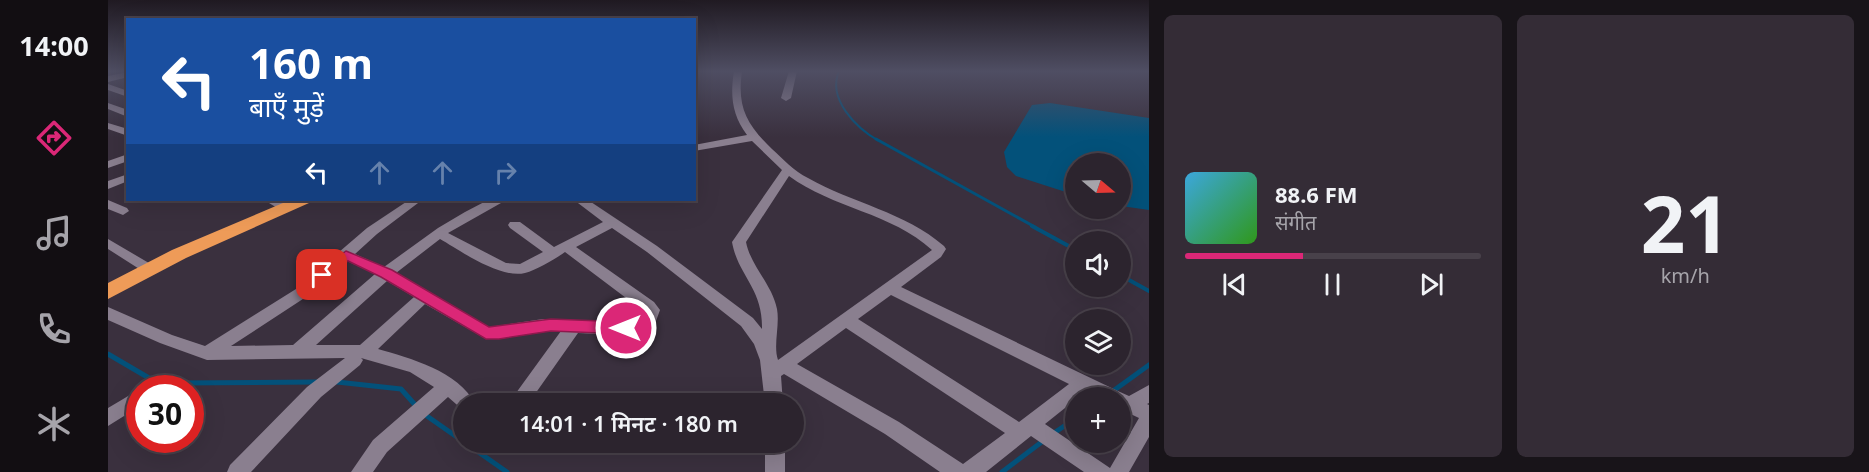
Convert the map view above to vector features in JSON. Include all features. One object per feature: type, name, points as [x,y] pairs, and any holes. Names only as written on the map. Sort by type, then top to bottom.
[{"type":"highway","points":[[108,292],[277,204],[296,201]]},
{"type":"street","points":[[734,93],[737,112],[754,137],[788,170],[822,190],[924,235],[939,249],[936,254],[779,369],[776,393]]},
{"type":"street","points":[[786,98],[787,93]]},
{"type":"street","points":[[108,106],[126,113]]},
{"type":"street","points":[[108,126],[126,132]]},
{"type":"street","points":[[696,148],[754,137]]},
{"type":"street","points":[[108,156],[124,158]]},
{"type":"street","points":[[108,165],[124,158]]},
{"type":"street","points":[[768,352],[771,323],[766,296],[740,252],[739,242],[788,170]]},
{"type":"street","points":[[108,185],[126,178]]},
{"type":"street","points":[[207,353],[301,293],[372,231],[415,201]]},
{"type":"street","points":[[296,353],[387,274],[440,234],[477,209],[495,201]]},
{"type":"street","points":[[582,201],[747,322],[760,336],[779,369],[892,428],[957,472]]},
{"type":"street","points":[[108,204],[123,211]]},
{"type":"street","points":[[440,234],[513,270],[522,269],[561,251],[613,222]]},
{"type":"street","points":[[346,255],[387,274],[486,333],[499,333],[542,325],[626,328],[650,317],[652,310],[561,251],[515,225]]},
{"type":"street","points":[[108,243],[149,269]]},
{"type":"street","points":[[888,287],[1089,386],[1026,429],[970,472]]},
{"type":"street","points":[[237,472],[314,392],[424,296]]},
{"type":"street","points":[[108,313],[166,339],[207,353],[359,355],[416,367],[448,386],[455,393]]},
{"type":"street","points":[[845,319],[1101,472]]},
{"type":"street","points":[[525,393],[573,327]]},
{"type":"street","points":[[361,472],[380,446],[448,386]]},
{"type":"street","points":[[1131,398],[1149,393]]},
{"type":"street","points":[[108,418],[126,405]]},
{"type":"street","points":[[1131,405],[1149,414]]},
{"type":"street","points":[[1118,472],[1149,419]]},
{"type":"street","points":[[775,453],[775,472]]},
{"type":"water","points":[[1050,103],[1149,118],[1149,210],[1131,207],[1131,153],[1065,153],[1065,192],[1016,176],[1007,167],[1004,152],[1032,105]]},
{"type":"waterway","points":[[837,93],[840,102],[853,121],[876,139]]},
{"type":"waterway","points":[[876,139],[1035,227]]},
{"type":"waterway","points":[[1032,226],[1065,244]]},
{"type":"waterway","points":[[1131,281],[1149,291]]},
{"type":"waterway","points":[[108,354],[149,378],[180,383],[317,382]]},
{"type":"waterway","points":[[1119,387],[1149,365]]},
{"type":"waterway","points":[[337,382],[401,389],[417,407]]},
{"type":"waterway","points":[[424,414],[507,472]]},
{"type":"waterway","points":[[1054,433],[1065,426]]},
{"type":"waterway","points":[[1002,472],[1043,441]]},
{"type":"route","points":[[322,275],[346,255],[387,274],[486,333],[551,325],[626,328]]}]
